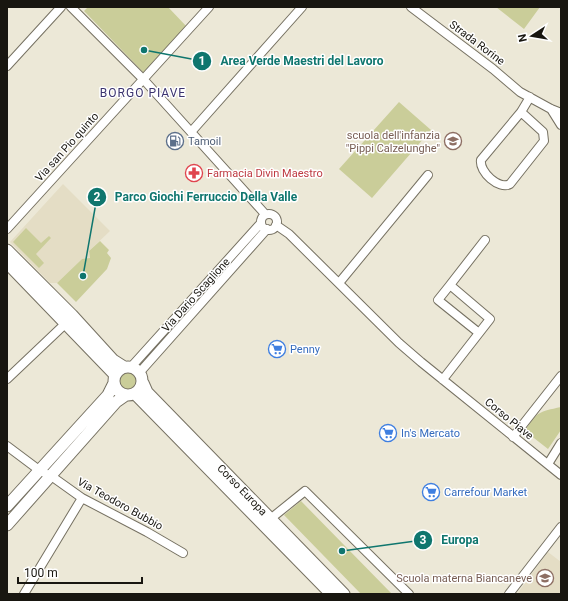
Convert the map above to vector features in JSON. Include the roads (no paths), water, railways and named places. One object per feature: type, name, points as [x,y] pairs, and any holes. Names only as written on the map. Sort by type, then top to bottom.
[{"type":"main road","points":[[7,250],[72,315],[113,360],[132,369],[142,376],[143,383],[138,391],[116,402],[7,525]]},
{"type":"main road","points":[[7,263],[115,379],[118,391],[130,395]]},
{"type":"main road","points":[[7,506],[108,395],[120,369],[132,369]]},
{"type":"main road","name":"Corso Europa","points":[[143,383],[147,392],[344,594]]},
{"type":"main road","name":"Corso Europa","points":[[130,395],[331,594]]},
{"type":"street","points":[[7,66],[62,7]]},
{"type":"street","name":"Via san Pio quinto","points":[[7,229],[209,7]]},
{"type":"street","points":[[192,132],[302,7]]},
{"type":"street","name":"Strada Rorine","points":[[411,7],[493,69],[520,92],[552,110],[561,113]]},
{"type":"street","name":"Corso Piave","points":[[74,8],[144,80],[265,214],[270,213],[274,215],[277,220],[276,225],[289,234],[399,343],[561,475]]},
{"type":"street","points":[[521,112],[543,132],[544,140],[510,184],[507,186],[501,186],[484,172],[481,166],[481,160],[521,112],[530,97]]},
{"type":"street","points":[[552,110],[561,125]]},
{"type":"street","points":[[339,283],[428,175]]},
{"type":"street","points":[[265,214],[261,218],[264,226],[273,228],[276,225]]},
{"type":"street","points":[[7,215],[14,222]]},
{"type":"street","name":"Via Dario Scaglione","points":[[132,369],[264,226]]},
{"type":"street","points":[[479,333],[438,300],[485,240]]},
{"type":"street","points":[[443,380],[490,320],[450,285]]},
{"type":"street","points":[[7,379],[65,324]]},
{"type":"street","points":[[513,437],[561,376]]},
{"type":"street","points":[[548,464],[561,443]]},
{"type":"street","name":"Via Teodoro Bubbio","points":[[7,446],[39,470],[82,498],[147,532],[183,553]]},
{"type":"street","name":"Corso Europa","points":[[274,516],[305,491],[409,594]]},
{"type":"street","points":[[24,594],[82,498]]},
{"type":"street","points":[[508,594],[561,527]]},
{"type":"place","name":"Area Verde Maestri del Lavoro","points":[[144,50]]},
{"type":"place","name":"Tamoil","points":[[175,141]]},
{"type":"place","name":"scuola dell'infanzia \"Pippi Calzelunghe\"","points":[[453,141]]},
{"type":"place","name":"Farmacia Divin Maestro","points":[[194,173]]},
{"type":"place","name":"Parco Giochi Ferruccio Della Valle","points":[[83,276]]},
{"type":"place","name":"Penny","points":[[277,349]]},
{"type":"place","name":"In's Mercato","points":[[388,433]]},
{"type":"place","name":"Carrefour Market","points":[[431,492]]},
{"type":"place","name":"Europa","points":[[342,551]]},
{"type":"place","name":"Scuola materna Biancaneve","points":[[545,578]]},
{"type":"district","name":"BORGO PIAVE","points":[[143,93]]}]
